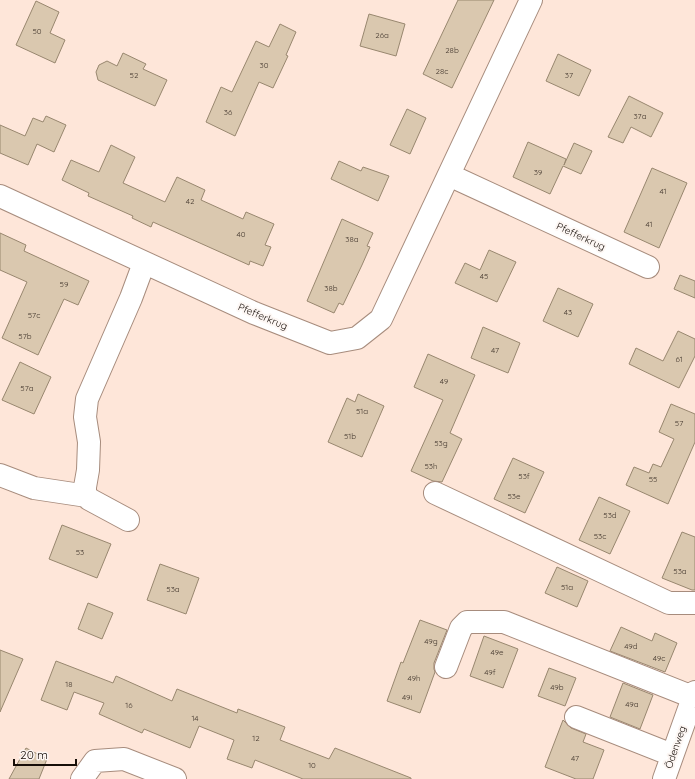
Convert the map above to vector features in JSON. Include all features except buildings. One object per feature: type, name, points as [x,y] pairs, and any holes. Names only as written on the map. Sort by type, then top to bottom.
[{"type":"street","name":"Pfefferkrug","points":[[0,196],[254,313],[330,343],[357,338],[381,319],[531,0]]},
{"type":"street","name":"Pfefferkrug","points":[[449,174],[648,267]]},
{"type":"street","points":[[128,520],[89,499],[85,486],[88,470],[89,442],[84,417],[87,398],[131,298],[144,263]]},
{"type":"street","points":[[0,475],[34,488],[88,496]]},
{"type":"street","points":[[435,493],[670,603],[695,604]]},
{"type":"street","points":[[446,667],[461,628],[468,622],[504,622],[694,694]]},
{"type":"street","name":"Ödenweg","points":[[664,779],[694,694]]},
{"type":"street","points":[[576,717],[672,755]]},
{"type":"street","points":[[82,779],[95,761],[124,759],[175,779]]}]
